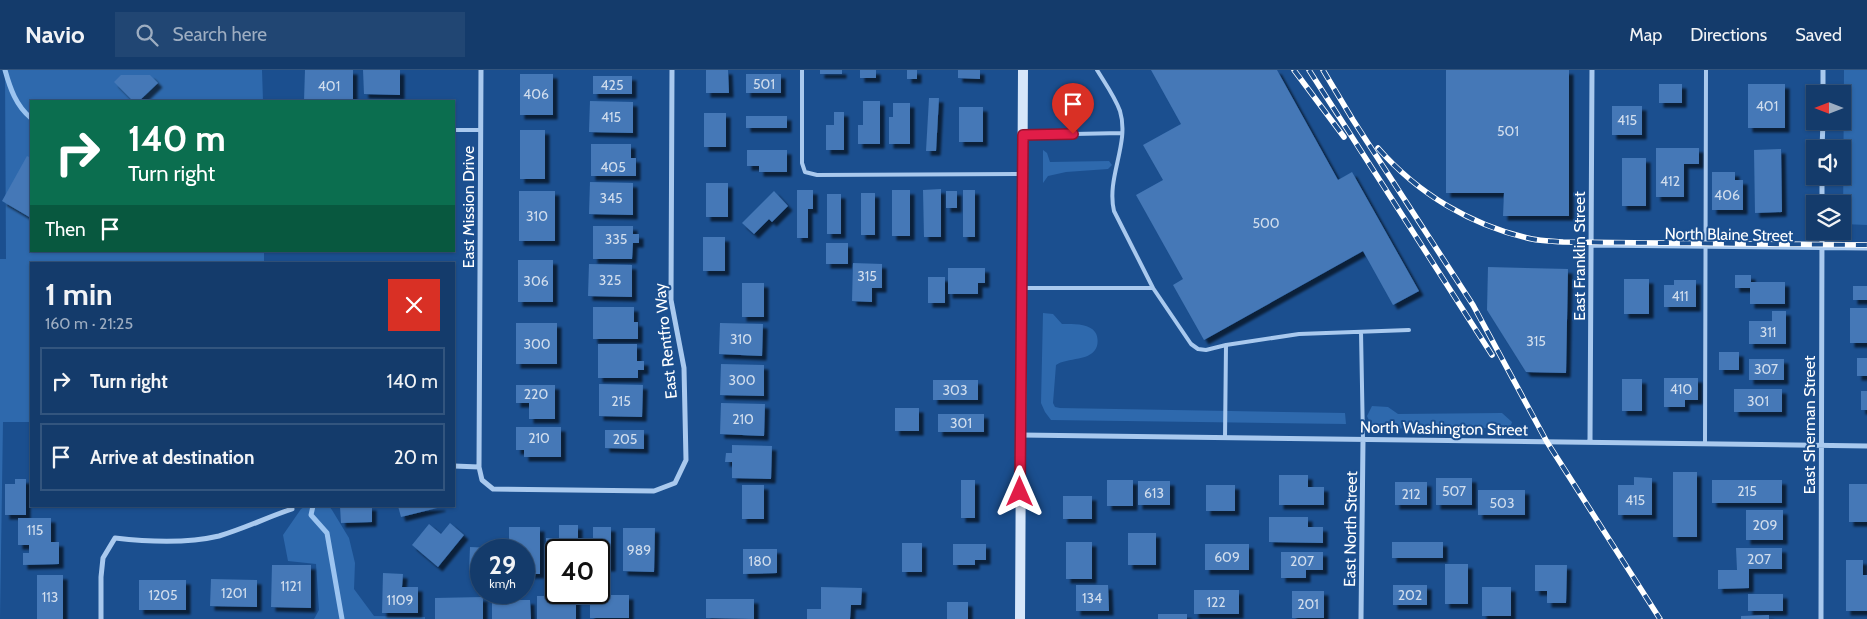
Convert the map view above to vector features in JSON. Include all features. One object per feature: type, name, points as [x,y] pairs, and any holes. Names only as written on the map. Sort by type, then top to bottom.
[{"type":"street","name":"East Mission Drive","points":[[479,467],[481,70]]},
{"type":"street","name":"East Rentfro Way","points":[[479,467],[482,480],[493,489],[654,491],[675,483],[686,460],[684,368],[671,300],[672,70]]},
{"type":"street","points":[[1020,619],[1023,70]]},
{"type":"street","name":"East Franklin Street","points":[[1590,442],[1592,70]]},
{"type":"street","points":[[1823,70],[1823,85]]},
{"type":"street","name":"East Sherman Street","points":[[1820,619],[1822,240]]},
{"type":"street","name":"North Blaine Street","points":[[1591,246],[1867,248]]},
{"type":"street","name":"North Washington Street","points":[[1021,435],[1867,446]]},
{"type":"street","name":"East North Street","points":[[1361,619],[1363,440]]},
{"type":"street","points":[[455,466],[479,467]]},
{"type":"street","points":[[101,619],[103,558],[115,538],[149,542],[184,541],[219,536],[292,509]]},
{"type":"lane","points":[[802,70],[802,164],[805,172],[816,174],[1022,174]]},
{"type":"lane","points":[[1097,70],[1120,112],[1122,133],[1112,188],[1112,200],[1119,222],[1153,288],[1191,344],[1198,349],[1206,350],[1226,345],[1300,334],[1409,330]]},
{"type":"lane","points":[[1705,444],[1706,70]]},
{"type":"lane","points":[[455,130],[481,130]]},
{"type":"lane","points":[[1023,135],[1122,133]]},
{"type":"lane","points":[[1022,288],[1153,288]]},
{"type":"lane","points":[[1361,332],[1363,440]]},
{"type":"lane","points":[[1225,438],[1226,345]]},
{"type":"shaded area","points":[[5,70],[262,70],[263,100],[30,100],[30,252],[264,252],[264,262],[30,262],[30,422],[3,422],[0,619],[0,259],[6,259]]},
{"type":"shaded area","points":[[1844,70],[1867,70],[1867,225],[1851,224],[1851,195],[1843,195],[1843,185],[1851,185],[1851,140],[1844,140],[1844,130],[1851,130],[1851,85],[1844,85]]},
{"type":"shaded area","points":[[1043,150],[1047,153],[1050,162],[1109,161],[1112,165],[1108,169],[1066,172],[1048,176],[1043,183]]},
{"type":"shaded area","points":[[1043,313],[1053,314],[1062,324],[1089,327],[1095,332],[1098,339],[1097,346],[1090,355],[1056,365],[1053,403],[1055,407],[1345,413],[1346,424],[1051,420],[1041,403]]},
{"type":"shaded area","points":[[1372,406],[1388,407],[1398,414],[1502,413],[1512,422],[1510,428],[1406,428],[1376,430],[1371,425],[1367,416]]},
{"type":"shaded area","points":[[304,507],[330,507],[332,510],[349,538],[355,563],[354,589],[374,616],[425,617],[425,619],[314,619],[319,610],[316,564],[288,561],[283,535]]},
{"type":"building","points":[[305,70],[353,70],[353,100],[304,100]]},
{"type":"building","points":[[363,70],[400,70],[400,95],[364,94]]},
{"type":"building","points":[[706,70],[728,70],[729,93],[706,93]]},
{"type":"building","points":[[820,70],[842,70],[842,74],[820,74]]},
{"type":"building","points":[[860,70],[876,70],[876,78],[860,78]]},
{"type":"building","points":[[907,70],[917,70],[917,79],[907,79]]},
{"type":"building","points":[[958,70],[980,70],[980,79],[958,78]]},
{"type":"building","points":[[1151,70],[1277,70],[1338,180],[1352,172],[1419,291],[1393,305],[1363,251],[1204,340],[1173,285],[1183,279],[1136,195],[1163,180],[1143,145],[1181,124]]},
{"type":"building","points":[[1446,70],[1569,70],[1569,216],[1503,216],[1504,193],[1446,193]]},
{"type":"building","points":[[520,74],[553,74],[553,115],[520,115]]},
{"type":"building","points":[[746,74],[781,74],[781,93],[746,93]]},
{"type":"building","points":[[121,75],[150,75],[158,83],[140,100],[132,100],[114,82]]},
{"type":"building","points":[[593,76],[632,76],[632,94],[593,94]]},
{"type":"building","points":[[1659,84],[1682,84],[1682,103],[1659,103]]},
{"type":"building","points":[[1748,84],[1785,84],[1785,128],[1748,128]]},
{"type":"building","points":[[929,98],[939,98],[936,151],[926,151]]},
{"type":"building","points":[[590,101],[633,102],[633,133],[589,132]]},
{"type":"building","points":[[863,101],[880,101],[880,144],[858,144],[858,125],[863,125]]},
{"type":"building","points":[[893,103],[910,103],[910,144],[889,144],[889,117],[893,117]]},
{"type":"building","points":[[1612,106],[1642,106],[1642,135],[1612,135]]},
{"type":"building","points":[[959,107],[983,107],[983,142],[959,142]]},
{"type":"building","points":[[834,112],[844,112],[844,150],[826,150],[826,125],[834,125]]},
{"type":"building","points":[[704,113],[726,113],[726,147],[704,147]]},
{"type":"building","points":[[746,116],[787,116],[787,128],[746,128]]},
{"type":"building","points":[[520,130],[545,130],[545,179],[520,179]]},
{"type":"building","points":[[591,144],[631,144],[631,158],[636,158],[636,176],[591,176]]},
{"type":"building","points":[[1656,148],[1699,148],[1699,164],[1684,164],[1684,197],[1656,197]]},
{"type":"building","points":[[1781,149],[1782,212],[1755,213],[1754,150]]},
{"type":"building","points":[[747,150],[787,150],[787,172],[759,172],[759,166],[747,166]]},
{"type":"building","points":[[27,156],[30,158],[30,217],[2,201]]},
{"type":"building","points":[[1622,158],[1646,158],[1646,206],[1622,206]]},
{"type":"building","points":[[1712,172],[1735,172],[1735,180],[1743,180],[1743,210],[1712,210]]},
{"type":"building","points":[[590,182],[633,183],[633,215],[589,214]]},
{"type":"building","points":[[706,183],[728,183],[728,217],[706,217]]},
{"type":"building","points":[[941,189],[941,237],[924,237],[923,190]]},
{"type":"building","points":[[797,190],[813,190],[813,209],[808,209],[808,238],[797,238]]},
{"type":"building","points":[[892,190],[910,190],[910,236],[892,236]]},
{"type":"building","points":[[963,190],[975,190],[975,237],[963,237]]},
{"type":"building","points":[[519,191],[555,191],[555,241],[519,241]]},
{"type":"building","points":[[774,191],[788,206],[772,222],[769,219],[754,234],[742,223]]},
{"type":"building","points":[[946,191],[957,191],[957,208],[946,208]]},
{"type":"building","points":[[861,193],[875,193],[875,235],[861,235]]},
{"type":"building","points":[[827,194],[841,194],[841,234],[827,234]]},
{"type":"building","points":[[593,226],[633,226],[633,234],[639,234],[639,243],[633,243],[632,259],[593,259]]},
{"type":"building","points":[[703,237],[725,237],[725,271],[703,271]]},
{"type":"building","points":[[826,243],[848,243],[848,264],[826,264]]},
{"type":"building","points":[[518,260],[553,260],[553,302],[518,302]]},
{"type":"building","points":[[853,263],[882,264],[882,288],[872,288],[872,302],[852,301]]},
{"type":"building","points":[[589,264],[632,265],[632,297],[588,296]]},
{"type":"building","points":[[1488,267],[1568,269],[1566,373],[1526,372],[1487,310]]},
{"type":"building","points":[[948,268],[985,268],[985,283],[978,283],[978,294],[948,294]]},
{"type":"building","points":[[1735,275],[1751,275],[1751,282],[1785,282],[1785,304],[1750,304],[1750,288],[1735,288]]},
{"type":"building","points":[[928,277],[945,277],[945,303],[928,303]]},
{"type":"building","points":[[1624,279],[1649,279],[1649,314],[1624,314]]},
{"type":"building","points":[[1674,280],[1696,280],[1696,307],[1664,307],[1664,285],[1674,285]]},
{"type":"building","points":[[742,283],[764,283],[764,317],[742,317]]},
{"type":"building","points":[[1853,286],[1867,286],[1867,300],[1853,300]]},
{"type":"building","points":[[593,307],[634,307],[634,322],[638,322],[638,339],[593,339]]},
{"type":"building","points":[[1850,308],[1867,308],[1867,343],[1850,343]]},
{"type":"building","points":[[1772,311],[1786,311],[1786,344],[1749,344],[1749,321],[1772,321]]},
{"type":"building","points":[[516,323],[557,323],[557,364],[516,364]]},
{"type":"building","points":[[720,323],[763,324],[762,356],[719,354]]},
{"type":"building","points":[[598,344],[637,344],[637,361],[644,361],[644,370],[638,370],[638,378],[598,378]]},
{"type":"building","points":[[1719,352],[1739,352],[1739,370],[1719,370]]},
{"type":"building","points":[[1857,358],[1867,358],[1867,376],[1857,376]]},
{"type":"building","points":[[1749,359],[1784,359],[1784,380],[1749,380]]},
{"type":"building","points":[[721,364],[764,365],[764,396],[720,395]]},
{"type":"building","points":[[1664,378],[1698,378],[1698,400],[1685,400],[1685,407],[1664,407]]},
{"type":"building","points":[[1622,379],[1642,379],[1642,411],[1622,411]]},
{"type":"building","points":[[933,380],[978,380],[978,400],[933,400]]},
{"type":"building","points":[[599,384],[643,385],[642,417],[599,416]]},
{"type":"building","points":[[516,385],[555,385],[555,419],[529,419],[529,403],[516,403]]},
{"type":"building","points":[[1734,389],[1782,389],[1782,412],[1734,412]]},
{"type":"building","points":[[1861,391],[1867,391],[1867,410],[1861,410]]},
{"type":"building","points":[[721,403],[765,404],[764,436],[720,434]]},
{"type":"building","points":[[895,408],[919,408],[919,431],[895,431]]},
{"type":"building","points":[[938,414],[984,414],[984,432],[938,432]]},
{"type":"building","points":[[516,427],[561,427],[561,457],[524,457],[524,450],[516,450]]},
{"type":"building","points":[[605,430],[644,430],[644,449],[605,448]]},
{"type":"building","points":[[732,445],[772,446],[771,479],[732,478],[732,462],[725,462],[726,453],[732,453]]},
{"type":"building","points":[[1673,472],[1697,472],[1697,537],[1673,537]]},
{"type":"building","points":[[1279,475],[1308,475],[1308,487],[1324,487],[1324,505],[1279,505]]},
{"type":"building","points":[[1634,477],[1652,478],[1652,515],[1618,515],[1618,485],[1634,485]]},
{"type":"building","points":[[1436,478],[1472,478],[1472,505],[1436,505]]},
{"type":"building","points":[[15,479],[26,479],[26,515],[5,515],[5,484],[15,484]]},
{"type":"building","points":[[961,480],[975,480],[975,518],[961,518]]},
{"type":"building","points":[[1107,480],[1133,480],[1133,506],[1107,506]]},
{"type":"building","points":[[1712,480],[1782,480],[1782,503],[1712,503]]},
{"type":"building","points":[[1138,481],[1170,481],[1170,505],[1138,505]]},
{"type":"building","points":[[1395,482],[1427,482],[1427,505],[1395,505]]},
{"type":"building","points":[[1849,484],[1867,484],[1867,522],[1849,522]]},
{"type":"building","points":[[742,485],[764,485],[764,519],[742,519]]},
{"type":"building","points":[[1206,485],[1235,485],[1235,511],[1206,511]]},
{"type":"building","points":[[1478,490],[1525,490],[1525,515],[1478,515]]},
{"type":"building","points":[[1063,496],[1092,496],[1092,519],[1063,519]]},
{"type":"building","points":[[340,507],[372,507],[372,522],[341,523]]},
{"type":"building","points":[[398,507],[441,507],[401,517]]},
{"type":"building","points":[[1746,510],[1783,510],[1783,540],[1746,540]]},
{"type":"building","points":[[1269,517],[1308,517],[1308,527],[1323,527],[1323,543],[1269,542]]},
{"type":"building","points":[[18,518],[51,518],[51,542],[59,542],[59,564],[23,565],[23,553],[29,553],[29,545],[18,545]]},
{"type":"building","points":[[450,523],[464,535],[438,567],[412,545],[429,524],[441,534]]},
{"type":"building","points":[[559,525],[578,525],[578,539],[546,539],[559,538]]},
{"type":"building","points":[[509,527],[540,527],[540,574],[535,574],[535,539],[509,539]]},
{"type":"building","points":[[593,527],[611,527],[611,567],[610,539],[593,539]]},
{"type":"building","points":[[623,528],[655,528],[654,572],[623,571]]},
{"type":"building","points":[[1128,533],[1156,533],[1156,565],[1128,565]]},
{"type":"building","points":[[1066,542],[1092,542],[1092,579],[1066,579]]},
{"type":"building","points":[[1392,542],[1443,542],[1443,558],[1392,558]]},
{"type":"building","points":[[902,543],[922,543],[922,572],[902,572]]},
{"type":"building","points":[[953,544],[986,544],[986,560],[975,560],[975,565],[953,565]]},
{"type":"building","points":[[1205,544],[1249,544],[1249,570],[1205,570]]},
{"type":"building","points":[[1736,548],[1782,548],[1782,569],[1749,569],[1749,588],[1718,589],[1718,570],[1737,570]]},
{"type":"building","points":[[743,549],[777,549],[777,573],[743,574]]},
{"type":"building","points":[[1281,552],[1323,552],[1323,570],[1306,570],[1306,578],[1281,578]]},
{"type":"building","points":[[1846,560],[1863,560],[1863,575],[1867,575],[1867,611],[1846,611]]},
{"type":"building","points":[[1445,564],[1468,564],[1468,604],[1445,604]]},
{"type":"building","points":[[272,565],[311,565],[311,608],[271,607]]},
{"type":"building","points":[[1535,565],[1567,565],[1566,603],[1547,603],[1547,591],[1535,591]]},
{"type":"building","points":[[383,573],[403,574],[402,587],[418,587],[418,613],[382,613]]},
{"type":"building","points":[[37,575],[63,575],[63,619],[37,619]]},
{"type":"building","points":[[211,579],[257,580],[257,607],[210,606]]},
{"type":"building","points":[[139,580],[186,580],[186,610],[139,610]]},
{"type":"building","points":[[1076,585],[1108,585],[1109,611],[1076,611]]},
{"type":"building","points":[[1393,585],[1427,585],[1427,605],[1393,605]]},
{"type":"building","points":[[821,587],[862,588],[861,605],[851,605],[850,619],[807,619],[807,609],[821,609]]},
{"type":"building","points":[[1482,587],[1511,587],[1511,616],[1482,616]]},
{"type":"building","points":[[1194,590],[1239,590],[1239,614],[1194,614]]},
{"type":"building","points":[[1292,591],[1324,591],[1324,618],[1292,618]]},
{"type":"building","points":[[1748,594],[1783,594],[1783,611],[1748,611]]},
{"type":"building","points":[[610,595],[629,595],[629,618],[590,618],[590,604],[610,604]]},
{"type":"building","points":[[537,596],[545,596],[545,604],[576,604],[576,619],[537,619]]},
{"type":"building","points":[[470,597],[470,604],[483,604],[483,619],[435,619],[435,598]]},
{"type":"building","points":[[706,599],[754,599],[754,619],[706,618]]},
{"type":"building","points":[[947,602],[968,602],[968,619],[947,619]]},
{"type":"building","points":[[492,604],[530,604],[531,619],[492,619]]},
{"type":"building","points":[[1158,614],[1187,614],[1187,619],[1158,619]]},
{"type":"building","points":[[1769,615],[1769,619],[1741,619],[1741,616]]},
{"type":"waterway","points":[[5,70],[11,90],[21,108],[30,117]]},
{"type":"waterway","points":[[313,507],[311,515],[327,533],[342,619]]},
{"type":"railway","points":[[1294,70],[1344,137]]},
{"type":"railway","points":[[1309,70],[1492,355]]},
{"type":"railway","points":[[1323,70],[1353,120],[1473,305],[1547,442],[1660,619]]},
{"type":"railway","points":[[1378,148],[1410,180],[1448,206],[1488,226],[1532,239],[1563,242],[1867,245]]},
{"type":"route","points":[[1020,492],[1023,135],[1073,134]]}]
